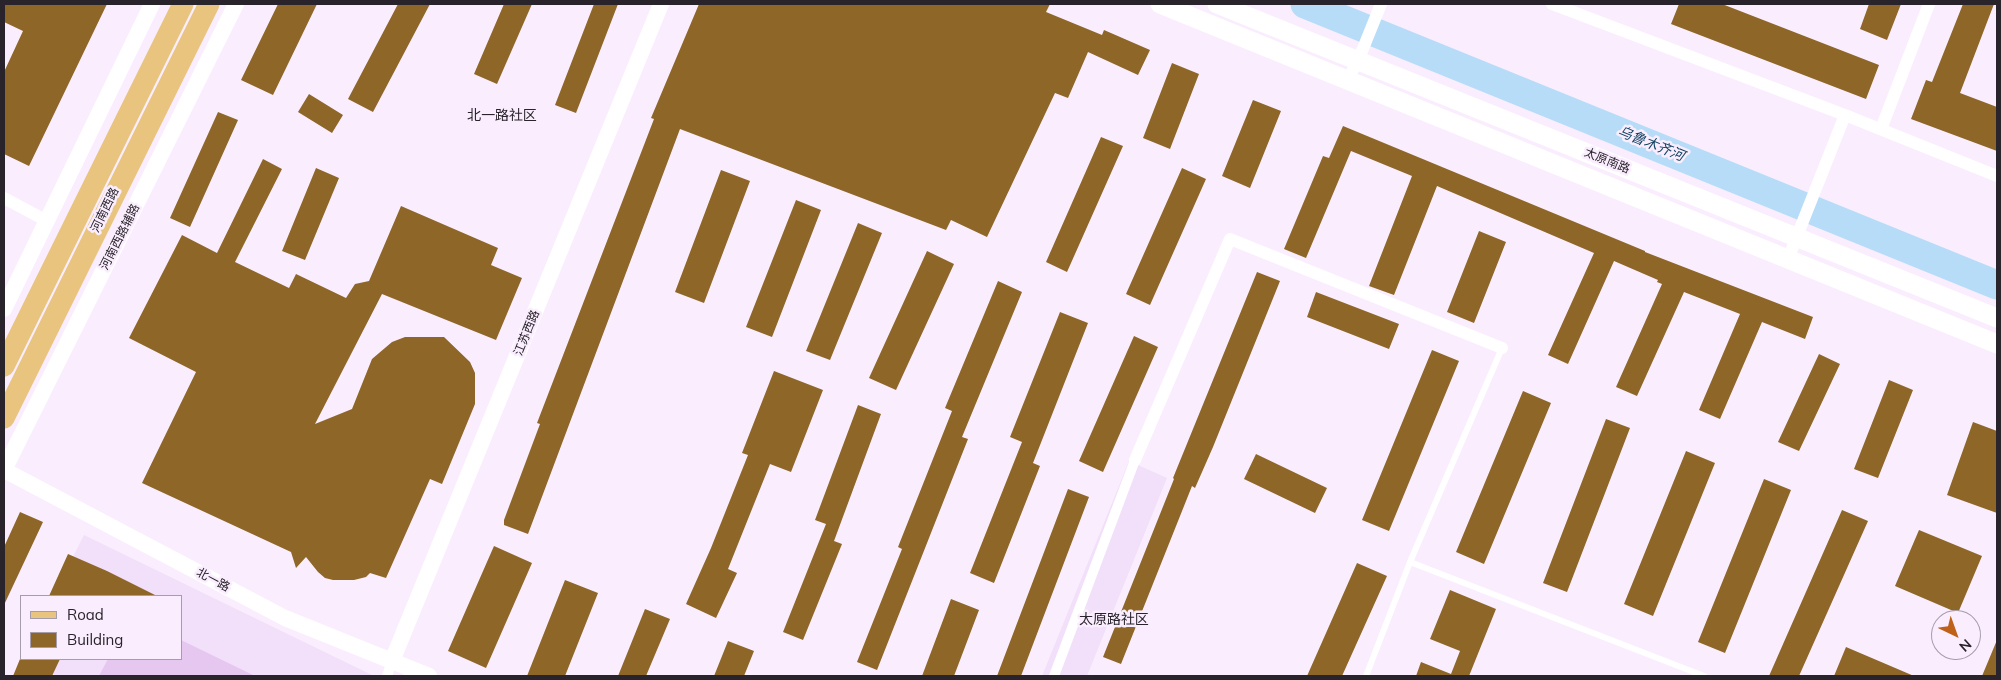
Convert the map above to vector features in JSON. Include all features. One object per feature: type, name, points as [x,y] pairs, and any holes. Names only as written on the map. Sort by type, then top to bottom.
[{"type":"main road","name":"河南西路","points":[[4,366],[183,4]]},
{"type":"main road","name":"河南西路","points":[[4,418],[209,4]]},
{"type":"main road","points":[[1160,4],[1997,344]]},
{"type":"main road","name":"太原南路","points":[[1217,4],[1361,52],[1800,230],[1997,318]]},
{"type":"street","points":[[4,309],[152,4]]},
{"type":"street","name":"河南西路辅路","points":[[4,470],[236,4]]},
{"type":"street","name":"江苏西路","points":[[389,669],[662,4]]},
{"type":"street","points":[[1347,80],[1381,4]]},
{"type":"street","points":[[1552,4],[1845,115],[1997,176]]},
{"type":"street","points":[[1881,129],[1929,4]]},
{"type":"street","points":[[1788,259],[1845,115]]},
{"type":"street","points":[[4,198],[46,221]]},
{"type":"street","points":[[1054,676],[1135,460],[1230,239],[1502,348]]},
{"type":"street","name":"北一路","points":[[4,470],[285,618],[389,669],[429,676]]},
{"type":"lane","points":[[1366,676],[1410,562],[1502,348]]},
{"type":"lane","points":[[1410,562],[1704,676]]},
{"type":"shaded area","points":[[1129,461],[1167,478],[1087,676],[1042,676]]},
{"type":"shaded area","points":[[84,535],[374,676],[13,676],[21,660],[182,660],[182,595],[54,595]]},
{"type":"shaded area","points":[[182,640],[255,676],[99,676],[107,660],[182,660]]},
{"type":"building","points":[[4,4],[107,4],[29,166],[4,154],[4,72],[23,31],[4,22]]},
{"type":"building","points":[[278,4],[317,4],[273,95],[241,80]]},
{"type":"building","points":[[398,4],[430,4],[373,112],[348,99]]},
{"type":"building","points":[[504,4],[532,4],[497,84],[474,74]]},
{"type":"building","points":[[594,4],[618,4],[576,113],[555,105]]},
{"type":"building","points":[[699,4],[1050,4],[1046,12],[1102,35],[1104,30],[1150,50],[1138,75],[1088,52],[1068,98],[1055,93],[987,237],[951,220],[946,230],[680,129],[528,534],[504,525],[504,520],[540,424],[537,423],[654,119],[651,118]]},
{"type":"building","points":[[1679,4],[1722,4],[1879,65],[1866,99],[1671,24]]},
{"type":"building","points":[[1869,4],[1901,4],[1887,40],[1860,29]]},
{"type":"building","points":[[1963,4],[1994,4],[1960,93],[1997,107],[1997,151],[1911,119],[1926,80],[1932,82]]},
{"type":"building","points":[[1172,63],[1199,74],[1170,149],[1143,138]]},
{"type":"building","points":[[309,94],[343,115],[332,133],[298,112]]},
{"type":"building","points":[[1253,100],[1281,111],[1250,188],[1222,176]]},
{"type":"building","points":[[218,112],[238,120],[190,227],[170,218]]},
{"type":"building","points":[[1343,126],[1645,252],[1813,317],[1805,339],[1762,322],[1720,419],[1699,410],[1740,314],[1684,292],[1637,396],[1616,387],[1662,284],[1657,282],[1658,280],[1614,261],[1568,364],[1548,355],[1594,253],[1437,186],[1394,295],[1369,286],[1412,176],[1351,151],[1306,258],[1284,249],[1323,156],[1329,158]]},
{"type":"building","points":[[1101,137],[1123,146],[1067,272],[1046,262]]},
{"type":"building","points":[[263,159],[282,169],[235,262],[289,288],[296,274],[346,298],[355,284],[369,281],[401,206],[498,248],[491,265],[522,278],[496,340],[382,294],[315,424],[352,409],[372,359],[392,342],[405,337],[444,337],[470,362],[475,373],[475,404],[442,484],[430,479],[386,578],[370,573],[366,577],[354,580],[325,578],[306,557],[296,568],[291,552],[142,483],[196,372],[129,338],[182,235],[217,253]]},
{"type":"building","points":[[316,168],[339,178],[305,260],[282,251]]},
{"type":"building","points":[[1182,168],[1206,179],[1150,305],[1126,294]]},
{"type":"building","points":[[721,170],[750,181],[704,303],[675,292]]},
{"type":"building","points":[[796,200],[821,210],[772,337],[746,327]]},
{"type":"building","points":[[858,223],[882,233],[830,360],[806,351]]},
{"type":"building","points":[[1479,231],[1506,242],[1474,323],[1447,312]]},
{"type":"building","points":[[927,251],[954,264],[896,390],[869,378]]},
{"type":"building","points":[[1257,272],[1280,281],[1213,447],[1195,488],[1192,486],[1121,664],[1103,657]]},
{"type":"building","points":[[998,281],[1022,292],[962,437],[968,439],[877,670],[857,662],[902,549],[898,547],[952,411],[945,408]]},
{"type":"building","points":[[1316,292],[1399,324],[1389,349],[1307,317]]},
{"type":"building","points":[[1060,312],[1088,323],[1033,463],[1040,466],[994,583],[970,573],[1022,442],[1010,437]]},
{"type":"building","points":[[1134,336],[1158,347],[1103,472],[1079,461]]},
{"type":"building","points":[[1432,350],[1459,361],[1389,531],[1362,520]]},
{"type":"building","points":[[1819,354],[1840,364],[1799,451],[1778,442]]},
{"type":"building","points":[[774,371],[823,390],[791,472],[770,464],[728,569],[737,573],[716,618],[686,604],[711,548],[748,455],[742,453]]},
{"type":"building","points":[[1889,380],[1913,390],[1878,478],[1854,469]]},
{"type":"building","points":[[1523,391],[1551,403],[1484,564],[1456,552]]},
{"type":"building","points":[[858,405],[881,414],[834,541],[842,544],[803,640],[783,632],[826,524],[815,520]]},
{"type":"building","points":[[1606,419],[1630,428],[1567,592],[1543,583]]},
{"type":"building","points":[[1973,422],[1997,431],[1997,513],[1947,495]]},
{"type":"building","points":[[1686,451],[1715,463],[1653,616],[1624,604]]},
{"type":"building","points":[[1256,454],[1327,488],[1315,513],[1244,479]]},
{"type":"building","points":[[1764,479],[1791,490],[1725,653],[1698,642]]},
{"type":"building","points":[[1068,489],[1089,497],[1021,676],[997,676]]},
{"type":"building","points":[[1842,510],[1868,521],[1799,676],[1769,676]]},
{"type":"building","points":[[20,512],[43,522],[4,605],[4,547]]},
{"type":"building","points":[[1919,530],[1982,556],[1959,610],[1951,610],[1895,586]]},
{"type":"building","points":[[494,546],[532,563],[486,668],[448,651]]},
{"type":"building","points":[[68,554],[155,595],[49,595]]},
{"type":"building","points":[[1357,563],[1387,576],[1342,676],[1307,676]]},
{"type":"building","points":[[565,580],[598,593],[565,676],[527,676]]},
{"type":"building","points":[[1450,590],[1496,609],[1469,676],[1416,676],[1421,662],[1451,674],[1460,651],[1430,639]]},
{"type":"building","points":[[951,599],[979,610],[954,676],[922,676]]},
{"type":"building","points":[[645,609],[670,619],[646,676],[618,676]]},
{"type":"building","points":[[1997,640],[1997,676],[1982,676]]},
{"type":"building","points":[[728,641],[754,651],[744,676],[714,676]]},
{"type":"building","points":[[1846,647],[1914,676],[1834,676]]},
{"type":"building","points":[[20,659],[60,660],[52,676],[13,676]]},
{"type":"waterway","name":"乌鲁木齐河","points":[[1305,4],[1997,285]]},
{"type":"district","name":"北一路社区","points":[[502,116]]},
{"type":"district","name":"太原路社区","points":[[1114,620]]}]
